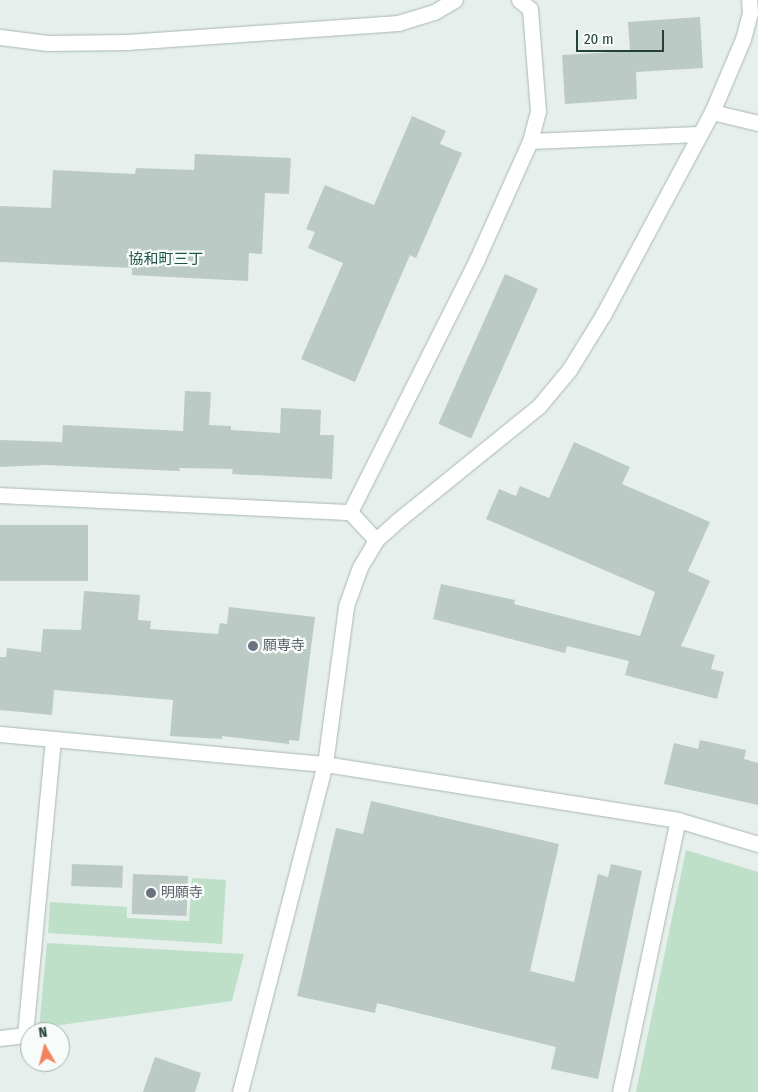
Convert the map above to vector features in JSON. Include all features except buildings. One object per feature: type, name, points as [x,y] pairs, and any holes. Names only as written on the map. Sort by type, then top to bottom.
[{"type":"street","points":[[0,37],[48,43],[127,42],[398,23],[434,12],[455,0]]},
{"type":"street","points":[[350,512],[477,259],[530,142],[538,111],[530,9],[520,0]]},
{"type":"street","points":[[240,1092],[325,764],[346,606],[360,567],[376,540],[539,406],[569,370],[602,316],[712,112],[743,39],[750,13],[749,0]]},
{"type":"street","points":[[712,112],[758,123]]},
{"type":"street","points":[[530,142],[699,134]]},
{"type":"street","points":[[0,495],[350,512],[376,540]]},
{"type":"street","points":[[0,734],[325,764],[678,820],[758,844]]},
{"type":"street","points":[[0,1038],[25,1035],[53,739]]},
{"type":"street","points":[[620,1092],[678,820]]},
{"type":"green space","points":[[686,850],[758,872],[758,1092],[636,1092]]},
{"type":"green space","points":[[192,878],[226,880],[222,944],[48,933],[50,902],[127,907],[127,918],[189,921]]},
{"type":"green space","points":[[47,943],[244,954],[232,1001],[70,1024],[70,1022],[40,1022]]},
{"type":"place","name":"願専寺","points":[[253,646]]},
{"type":"place","name":"明願寺","points":[[151,893]]},
{"type":"district","name":"協和町三丁","points":[[166,260]]}]
